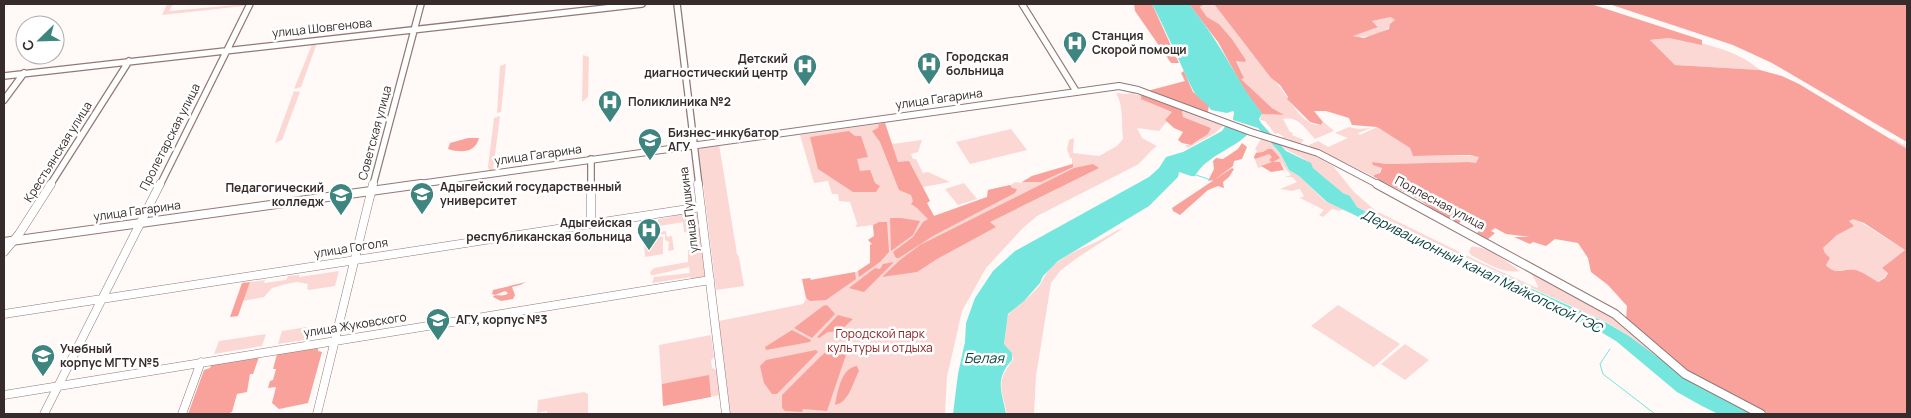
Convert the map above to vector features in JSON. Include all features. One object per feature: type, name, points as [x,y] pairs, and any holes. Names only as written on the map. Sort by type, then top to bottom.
[{"type":"main road","name":"Пролетарская улица","points":[[44,414],[104,298],[140,222],[250,4]]},
{"type":"main road","name":"Советская улица","points":[[318,414],[334,341],[421,4]]},
{"type":"main road","name":"улица Шовгенова","points":[[4,76],[642,4]]},
{"type":"main road","name":"улица Пушкина","points":[[677,4],[726,414]]},
{"type":"main road","points":[[1022,4],[1076,91]]},
{"type":"main road","name":"Крестьянская улица","points":[[4,252],[15,240],[129,61]]},
{"type":"main road","points":[[4,100],[24,73]]},
{"type":"main road","name":"Подлесная улица","points":[[1076,91],[1109,87],[1130,87],[1336,161],[1594,301],[1628,323],[1686,374],[1761,414]]},
{"type":"main road","name":"улица Гагарина","points":[[4,242],[1076,91]]},
{"type":"main road","points":[[590,159],[591,223]]},
{"type":"main road","name":"улица Гоголя","points":[[4,314],[701,207]]},
{"type":"main road","name":"улица Жуковского","points":[[4,395],[710,280]]},
{"type":"main road","points":[[182,414],[201,362]]},
{"type":"green space","points":[[167,4],[173,4],[169,11],[247,4],[244,6],[162,15]]},
{"type":"green space","points":[[1204,4],[1214,4],[1271,78],[1277,83],[1299,114],[1313,124],[1321,125],[1323,122],[1320,119],[1334,131],[1315,139],[1297,121],[1283,119],[1290,132],[1293,133],[1292,135],[1304,140],[1300,144],[1288,142],[1289,139],[1281,138],[1284,137],[1278,133],[1275,134],[1265,121],[1260,120],[1262,114],[1284,115],[1272,108],[1241,79],[1243,75],[1236,60],[1246,60],[1219,24],[1207,17],[1200,7]]},
{"type":"green space","points":[[1391,17],[1396,20],[1382,32],[1365,37],[1352,36],[1378,26],[1372,21]]},
{"type":"green space","points":[[1669,38],[1705,44],[1729,52],[1760,70],[1675,65],[1650,40]]},
{"type":"green space","points":[[313,42],[317,43],[301,87],[294,89]]},
{"type":"green space","points":[[583,55],[589,57],[588,97],[582,102]]},
{"type":"green space","points":[[506,64],[501,112],[497,113],[500,66]]},
{"type":"green space","points":[[294,91],[300,92],[282,140],[275,143]]},
{"type":"green space","name":"Городской парк культуры и отдыха","points":[[1116,93],[1142,93],[1132,94],[1146,96],[1140,97],[1174,113],[1159,131],[1137,128],[1142,138],[1157,146],[1137,165],[1037,216],[1022,229],[986,268],[962,311],[947,377],[945,414],[730,414],[719,321],[803,304],[807,297],[803,281],[856,272],[870,263],[870,245],[872,244],[868,240],[874,236],[873,225],[856,227],[857,223],[850,202],[839,201],[838,194],[832,194],[828,181],[814,183],[800,135],[885,123],[892,144],[922,140],[918,152],[911,154],[913,159],[916,159],[923,173],[928,172],[950,182],[923,187],[930,201],[927,203],[934,216],[987,197],[988,190],[1011,185],[1015,182],[1021,183],[1032,176],[1072,164],[1072,158],[1070,158],[1067,149],[1069,140],[1074,138],[1073,153],[1099,156],[1117,146],[1123,139],[1121,109]]},
{"type":"green space","points":[[1182,110],[1225,124],[1214,134],[1188,148],[1185,145],[1200,140],[1211,128],[1183,117]]},
{"type":"green space","points":[[500,116],[493,170],[489,170],[494,118]]},
{"type":"green space","points":[[1349,127],[1358,129],[1371,128],[1358,133],[1360,135],[1377,127],[1410,148],[1413,156],[1878,143],[1894,139],[1907,147],[1907,169],[1825,200],[1905,250],[1882,268],[1888,272],[1884,278],[1877,282],[1856,270],[1837,271],[1830,269],[1826,265],[1830,258],[1823,248],[1837,235],[1854,225],[1507,177],[1468,162],[1387,164],[1373,162],[1373,165],[1382,167],[1374,177],[1346,163],[1308,148],[1309,145],[1318,141],[1328,147],[1348,138],[1335,133]]},
{"type":"green space","points":[[1011,129],[1027,150],[970,164],[956,142]]},
{"type":"green space","points":[[1262,137],[1265,137],[1280,153],[1289,170],[1299,176],[1326,202],[1343,209],[1340,211],[1332,209],[1323,217],[1319,215],[1324,210],[1300,198],[1304,196],[1300,189],[1292,191],[1280,189],[1297,182],[1292,177],[1285,177],[1291,175],[1280,162],[1258,168],[1254,157],[1257,151],[1255,149]]},
{"type":"green space","points":[[719,144],[744,286],[716,290],[699,150]]},
{"type":"green space","points":[[1281,145],[1317,157],[1333,166],[1354,192],[1376,211],[1537,288],[1538,286],[1530,271],[1597,305],[1754,414],[1697,386],[1629,336],[1608,323],[1357,207],[1350,196],[1343,193],[1313,168],[1311,164]]},
{"type":"green space","points":[[964,183],[977,199],[958,205],[945,189]]},
{"type":"green space","points":[[694,211],[698,213],[705,276],[691,280],[691,277],[652,283],[654,277],[690,273],[689,267],[654,275],[651,275],[650,272],[654,268],[688,262],[688,250],[694,249],[692,234],[684,232],[683,222],[648,228],[648,234],[666,231],[667,237],[672,236],[674,250],[668,251],[669,242],[665,240],[665,234],[644,237],[642,229],[658,225],[658,219]]},
{"type":"green space","points":[[1125,227],[1077,258],[1060,271],[1051,283],[1036,376],[1034,414],[1007,414],[1001,386],[1007,368],[1013,360],[1012,353],[1004,344],[1008,315],[1035,291],[1050,269],[1059,261]]},
{"type":"green space","points":[[658,236],[663,237],[663,254],[645,257],[644,240]]},
{"type":"green space","points":[[1471,247],[1490,251],[1520,271],[1507,271],[1489,264],[1471,255],[1469,252]]},
{"type":"green space","points":[[339,271],[335,286],[309,290],[307,289],[308,284],[297,282],[272,288],[264,297],[243,301],[250,282],[265,280],[264,283],[286,280],[288,276],[299,275],[299,277]]},
{"type":"green space","points":[[1338,305],[1400,344],[1374,367],[1311,326]]},
{"type":"green space","points":[[307,327],[304,340],[278,344],[282,331]]},
{"type":"green space","points":[[266,334],[262,346],[214,354],[219,341]]},
{"type":"green space","points":[[711,335],[714,357],[711,360],[712,368],[717,370],[720,395],[663,406],[659,345]]},
{"type":"green space","points":[[1405,344],[1429,360],[1405,380],[1381,364]]},
{"type":"green space","points":[[584,392],[588,394],[588,414],[547,414],[547,411],[537,413],[538,400]]},
{"type":"shaded area","points":[[1134,4],[1152,4],[1179,63],[1171,63],[1135,11]]},
{"type":"shaded area","points":[[1189,4],[1204,4],[1200,7],[1207,17],[1219,24],[1246,60],[1245,62],[1236,61],[1244,78],[1241,79],[1272,108],[1284,115],[1262,114],[1245,91],[1218,42]]},
{"type":"shaded area","points":[[1214,4],[1591,4],[1702,40],[1702,45],[1669,38],[1650,40],[1675,65],[1760,70],[1782,76],[1799,84],[1907,149],[1907,414],[1769,414],[1691,375],[1626,319],[1627,306],[1608,285],[1591,272],[1588,258],[1578,243],[1555,239],[1546,246],[1533,242],[1530,244],[1514,237],[1530,237],[1506,234],[1495,228],[1491,231],[1495,233],[1488,239],[1477,233],[1481,229],[1478,225],[1481,222],[1468,215],[1459,223],[1446,219],[1420,200],[1374,177],[1374,175],[1380,173],[1382,168],[1373,165],[1372,162],[1387,164],[1476,163],[1479,157],[1470,155],[1413,156],[1410,148],[1377,127],[1352,125],[1349,118],[1326,111],[1314,111],[1323,122],[1321,125],[1310,122],[1287,99],[1288,97],[1280,85],[1271,78]],"holes":[[[1391,17],[1395,20],[1390,24],[1389,29],[1364,38],[1353,36],[1378,27],[1372,21]],[[1853,219],[1864,223],[1905,250],[1882,268],[1888,273],[1885,278],[1878,282],[1856,270],[1837,271],[1830,269],[1826,265],[1830,258],[1823,248],[1837,235],[1854,226],[1849,221]]]},
{"type":"shaded area","points":[[1609,4],[1907,4],[1907,142],[1772,63],[1733,45]]},
{"type":"shaded area","points":[[1184,71],[1193,92],[1209,105],[1208,112],[1205,113],[1147,91],[1185,81],[1181,73]]},
{"type":"shaded area","points":[[1141,95],[1182,110],[1183,117],[1211,128],[1208,134],[1191,145],[1182,143],[1178,140],[1183,132],[1174,128],[1165,120],[1172,112],[1141,99]]},
{"type":"shaded area","points":[[885,123],[898,162],[909,161],[930,201],[927,203],[934,216],[987,197],[988,190],[1010,185],[1012,188],[1017,189],[1015,193],[933,236],[899,258],[896,258],[893,252],[913,237],[923,222],[928,219],[911,204],[913,201],[911,195],[899,190],[880,142],[872,131],[878,128],[879,124]]},
{"type":"shaded area","points":[[849,131],[855,136],[861,136],[868,157],[857,159],[860,171],[870,170],[875,183],[880,186],[876,192],[853,192],[818,169],[810,137]]},
{"type":"shaded area","points":[[468,138],[479,138],[471,149],[458,151],[448,149],[450,143]]},
{"type":"shaded area","points":[[1242,143],[1247,147],[1242,159],[1234,161],[1233,166],[1214,180],[1208,181],[1214,169],[1213,161],[1216,158],[1223,159],[1238,149]]},
{"type":"shaded area","points":[[1272,149],[1280,158],[1273,162],[1280,162],[1284,170],[1271,172],[1261,166],[1272,162],[1269,160],[1272,157],[1269,154],[1255,159],[1256,153]]},
{"type":"shaded area","points":[[1073,164],[1073,167],[1041,182],[1022,182],[1032,176]]},
{"type":"shaded area","points":[[1093,164],[1099,168],[990,222],[996,227],[917,272],[882,277],[920,245],[1074,168]]},
{"type":"shaded area","points":[[1232,168],[1234,169],[1229,177],[1223,182],[1224,188],[1218,186],[1208,190],[1180,215],[1173,211],[1172,208]]},
{"type":"shaded area","points":[[890,218],[920,221],[913,235],[891,251]]},
{"type":"shaded area","points":[[879,222],[887,222],[889,252],[880,262],[859,277],[858,271],[870,263],[870,245],[872,244],[868,240],[874,236],[873,225]]},
{"type":"shaded area","points":[[894,262],[864,292],[849,288],[875,268],[880,269],[883,264]]},
{"type":"shaded area","points":[[855,272],[856,279],[826,300],[810,301],[806,298],[802,279],[810,278],[811,280]]},
{"type":"shaded area","points":[[250,282],[238,316],[230,317],[242,283]]},
{"type":"shaded area","points":[[526,282],[512,287],[515,295],[513,299],[501,301],[493,297],[508,293],[505,291],[495,295],[492,294],[493,290]]},
{"type":"shaded area","points":[[827,305],[835,314],[812,338],[794,328],[823,306]]},
{"type":"shaded area","points":[[838,315],[853,319],[840,331],[828,332],[819,338],[817,337]]},
{"type":"shaded area","points":[[792,330],[811,340],[810,342],[766,350],[765,347]]},
{"type":"shaded area","points":[[318,348],[318,351],[322,352],[308,403],[279,409],[272,403],[276,387],[268,388],[270,381],[273,380],[276,369],[273,369],[277,354]]},
{"type":"shaded area","points":[[816,350],[818,352],[777,394],[772,394],[764,383],[760,366],[766,360]]},
{"type":"shaded area","points":[[842,350],[847,352],[827,411],[803,409],[802,412],[785,411],[782,408],[782,395],[826,352],[835,353]]},
{"type":"shaded area","points":[[259,357],[253,374],[250,374],[247,392],[237,394],[232,412],[227,414],[188,414],[204,370],[210,368],[211,365]]},
{"type":"shaded area","points":[[857,366],[859,371],[848,395],[842,402],[835,405],[841,381],[847,371]]},
{"type":"shaded area","points":[[709,375],[711,397],[663,406],[662,384]]},
{"type":"water","name":"Деривационный канал Майкопской ГЭС","points":[[1152,4],[1189,4],[1212,35],[1262,114],[1259,119],[1261,123],[1286,151],[1311,163],[1313,168],[1343,193],[1350,196],[1357,207],[1390,224],[1607,323],[1629,336],[1697,386],[1753,414],[1718,414],[1677,392],[1616,341],[1594,328],[1327,202],[1299,176],[1289,170],[1280,153],[1258,128],[1233,120],[1233,111],[1227,113],[1211,110],[1197,96]]},
{"type":"water","name":"Белая","points":[[1226,125],[1249,133],[1236,144],[1206,163],[1195,176],[1179,172],[1178,177],[1149,206],[1058,261],[1043,276],[1040,283],[1024,301],[1008,314],[1004,344],[1012,353],[1012,360],[1006,367],[1001,380],[1001,392],[1006,414],[953,414],[958,374],[965,342],[966,323],[975,298],[993,271],[1015,251],[1149,177],[1159,168],[1166,157],[1183,152],[1222,131]]},
{"type":"waterway","points":[[1196,175],[1211,180]]},
{"type":"waterway","points":[[1610,349],[1600,364],[1603,374],[1655,414]]},
{"type":"place","name":"Станция Скорой помощи","points":[[1075,64]]},
{"type":"place","name":"Городская больница","points":[[929,85]]},
{"type":"place","name":"Детский диагностический центр","points":[[805,87]]},
{"type":"place","name":"Поликлиника №2","points":[[610,123]]},
{"type":"place","name":"Бизнес-инкубатор АГУ","points":[[650,161]]},
{"type":"place","name":"Адыгейский государственный университет","points":[[422,215]]},
{"type":"place","name":"Педагогический колледж","points":[[341,216]]},
{"type":"place","name":"Адыгейская республиканская больница","points":[[649,251]]},
{"type":"place","name":"АГУ, корпус №3","points":[[438,341]]},
{"type":"place","name":"Учебный корпус МГТУ №5","points":[[43,377]]}]
